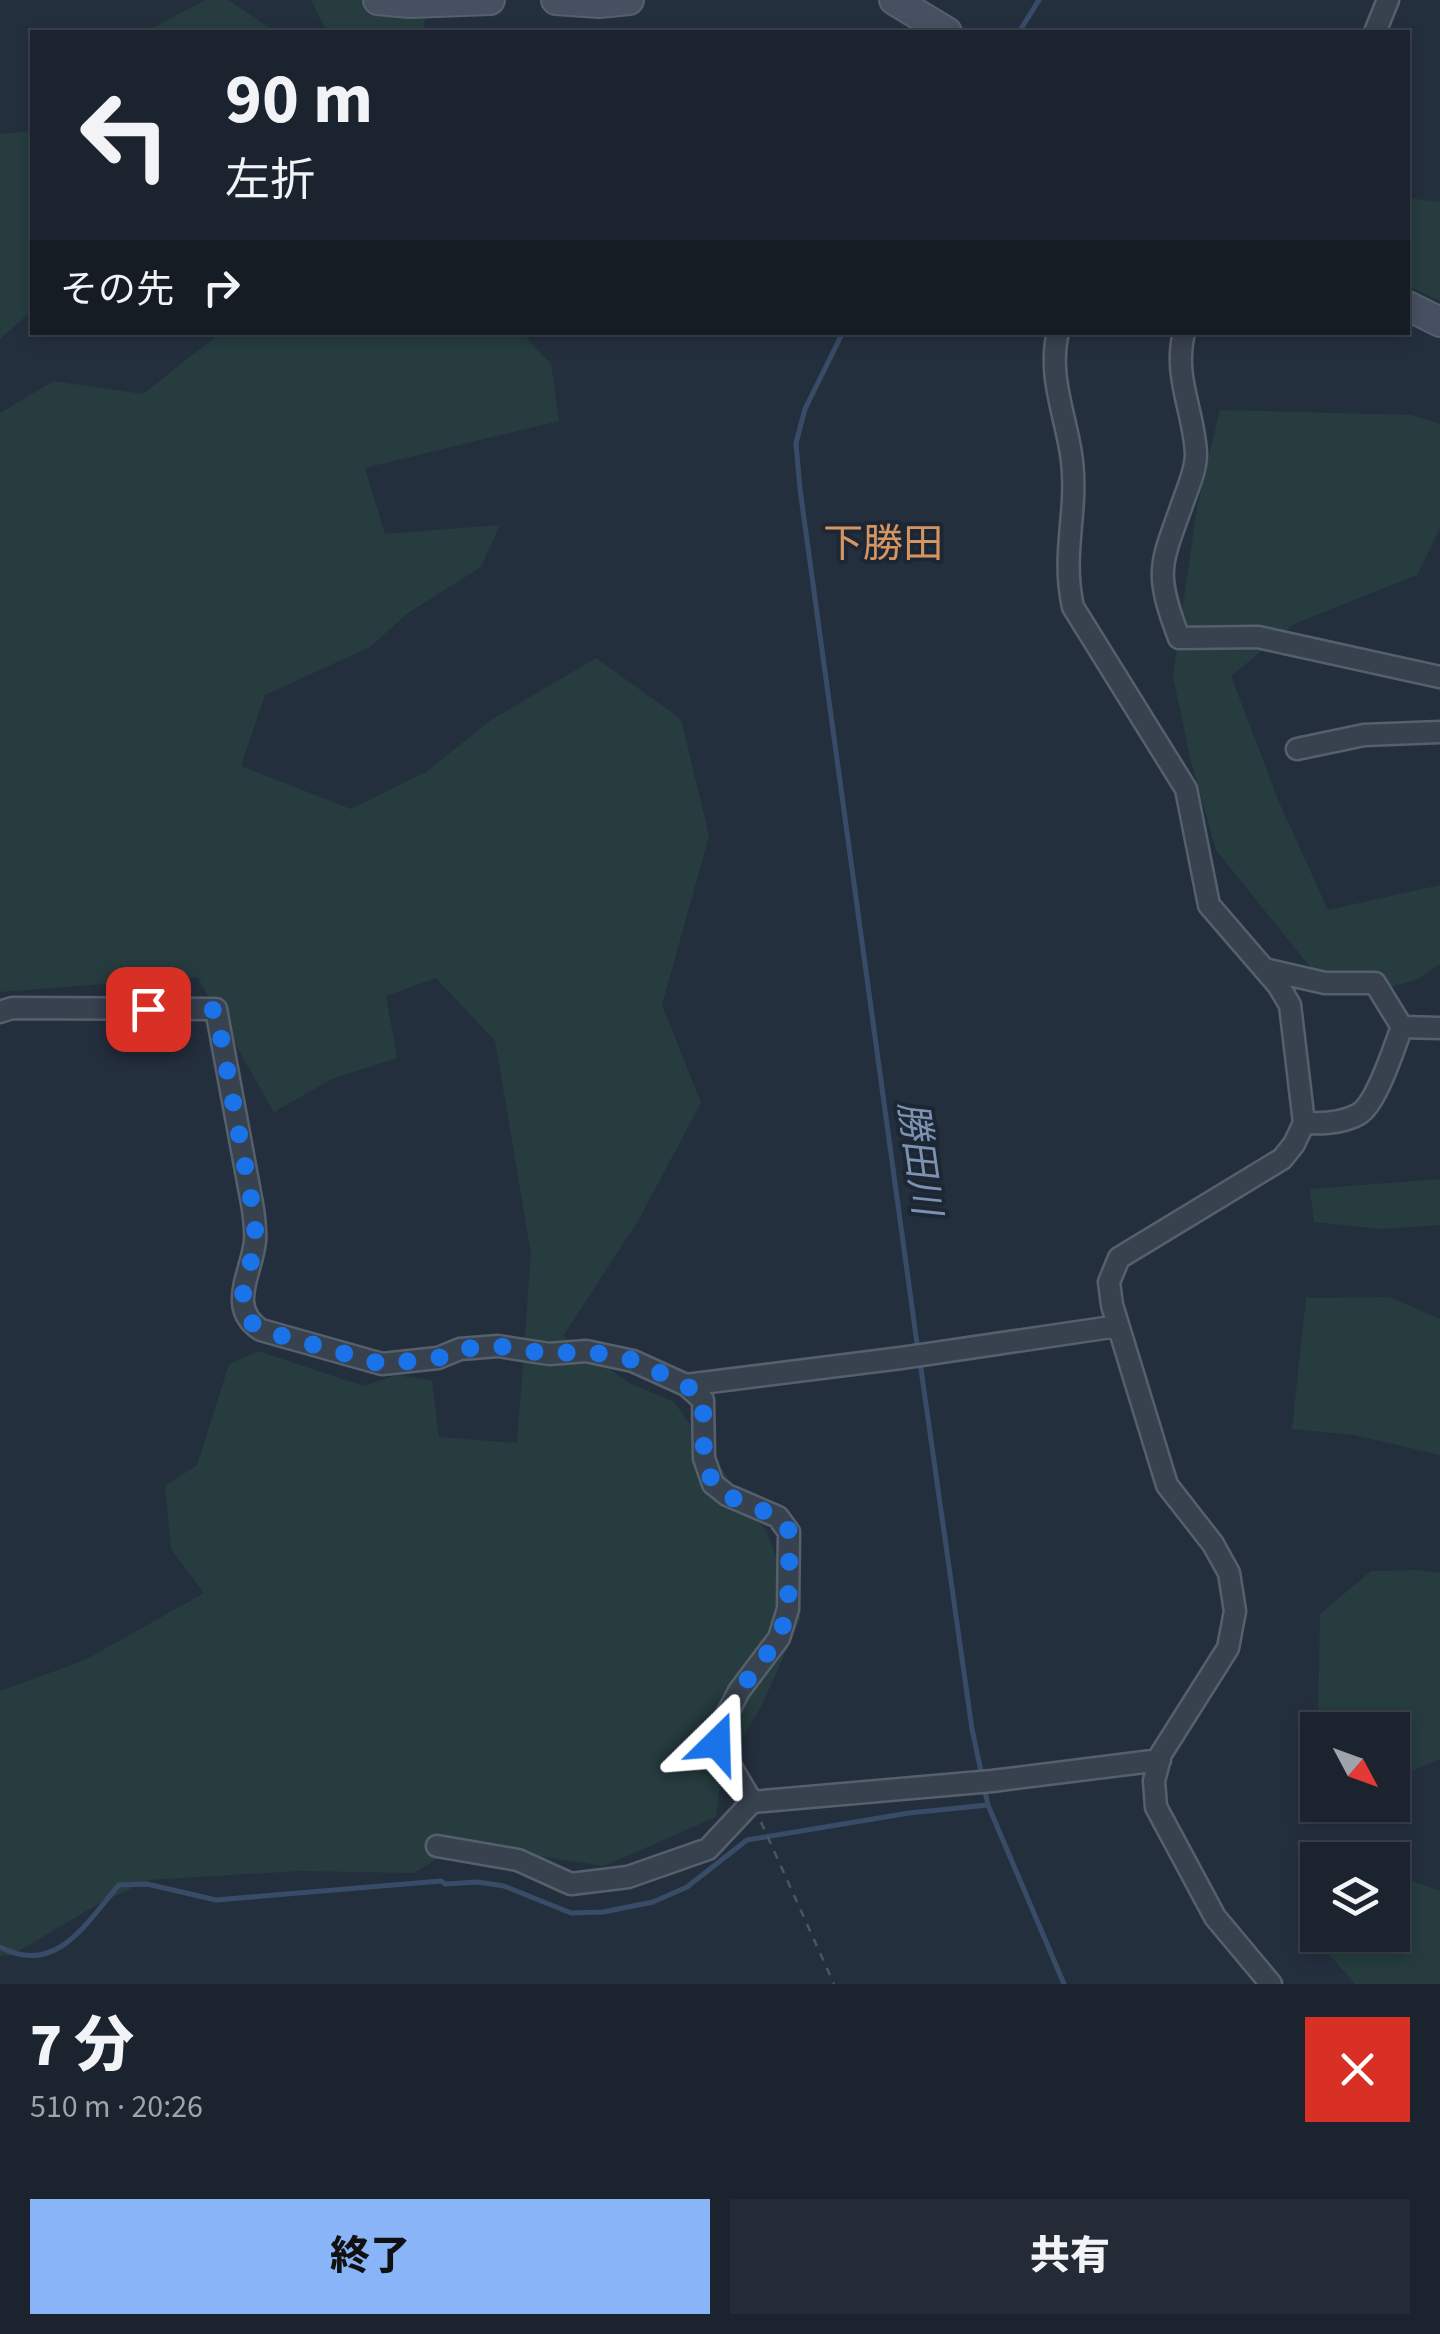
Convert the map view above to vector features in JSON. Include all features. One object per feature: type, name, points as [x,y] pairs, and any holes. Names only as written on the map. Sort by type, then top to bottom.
[{"type":"street","points":[[378,0],[490,0]]},
{"type":"street","points":[[556,0],[629,0]]},
{"type":"street","points":[[894,0],[944,30]]},
{"type":"street","points":[[1376,30],[1388,0]]},
{"type":"street","points":[[1410,307],[1440,322]]},
{"type":"street","points":[[1057,335],[1053,352],[1056,382],[1072,460],[1074,504],[1066,554],[1073,607],[1186,790],[1209,905],[1290,1005],[1304,1124],[1294,1144],[1282,1160],[1120,1258],[1109,1282],[1118,1326],[1167,1485],[1214,1544],[1230,1573],[1234,1611],[1228,1648],[1160,1760],[1154,1782],[1156,1807],[1215,1918],[1271,1984]]},
{"type":"street","points":[[1183,335],[1180,372],[1196,456],[1161,563],[1163,596],[1179,638],[1258,637],[1440,678]]},
{"type":"street","points":[[1297,748],[1364,735],[1440,732]]},
{"type":"street","points":[[1264,969],[1324,982],[1375,983],[1402,1026]]},
{"type":"street","points":[[0,1012],[12,1008],[216,1010],[253,1209],[255,1240],[243,1309],[248,1322],[261,1330],[382,1364],[498,1346],[549,1354],[586,1351],[633,1360],[686,1385],[703,1400],[704,1458],[713,1484],[728,1496],[778,1517],[790,1532],[788,1609],[779,1638],[739,1691],[717,1743],[752,1802]]},
{"type":"street","points":[[1402,1026],[1440,1028]]},
{"type":"street","points":[[1304,1124],[1324,1124],[1360,1113],[1374,1093],[1402,1026]]},
{"type":"street","points":[[686,1385],[1118,1326]]},
{"type":"street","points":[[437,1846],[518,1860],[546,1876],[571,1884],[628,1877],[708,1849],[752,1802],[992,1781],[1160,1760]]},
{"type":"path","points":[[752,1802],[834,1984]]},
{"type":"green space","points":[[205,0],[228,0],[273,30],[149,30]]},
{"type":"green space","points":[[311,0],[420,0],[425,12],[424,30],[326,30]]},
{"type":"green space","points":[[30,131],[30,316],[0,339],[0,134]]},
{"type":"green space","points":[[1410,198],[1440,202],[1440,301],[1410,287]]},
{"type":"green space","points":[[217,335],[524,335],[551,364],[559,421],[365,468],[385,534],[500,525],[481,567],[408,613],[370,647],[265,695],[241,766],[351,809],[426,772],[491,720],[596,658],[681,719],[709,836],[662,1005],[701,1103],[638,1221],[563,1336],[629,1383],[674,1402],[766,1531],[801,1618],[761,1707],[722,1770],[716,1817],[604,1866],[461,1844],[414,1873],[298,1871],[149,1880],[100,1903],[12,1955],[0,1956],[0,1691],[85,1660],[204,1593],[171,1549],[165,1486],[197,1465],[229,1364],[258,1351],[364,1386],[397,1375],[432,1381],[439,1437],[517,1443],[531,1253],[495,1041],[436,978],[386,996],[397,1058],[332,1079],[274,1112],[197,977],[0,992],[0,413],[54,381],[143,394]]},
{"type":"green space","points":[[1220,410],[1411,415],[1440,424],[1440,528],[1417,575],[1294,624],[1231,676],[1279,802],[1328,910],[1440,885],[1440,964],[1416,980],[1386,988],[1343,985],[1311,968],[1216,850],[1190,758],[1173,676],[1197,507]]},
{"type":"green space","points":[[1440,1179],[1440,1225],[1381,1229],[1314,1222],[1310,1189]]},
{"type":"green space","points":[[1389,1297],[1440,1319],[1440,1455],[1354,1435],[1292,1429],[1306,1298]]},
{"type":"green space","points":[[1371,1571],[1440,1573],[1440,1759],[1410,1772],[1410,1712],[1318,1712],[1320,1614]]},
{"type":"green space","points":[[1410,1880],[1440,1891],[1440,1984],[1355,1984],[1327,1952],[1410,1952]]},
{"type":"waterway","name":"勝田川","points":[[1020,30],[1039,0]]},
{"type":"waterway","name":"勝田川","points":[[842,335],[805,409],[796,443],[918,1351]]},
{"type":"waterway","name":"勝田川","points":[[920,1362],[982,1776]]},
{"type":"waterway","name":"勝田川","points":[[984,1787],[988,1805],[1064,1984]]},
{"type":"waterway","points":[[0,1947],[20,1955],[54,1951],[82,1929],[119,1885],[147,1884],[216,1900],[441,1881],[478,1882],[504,1886],[571,1913],[603,1912],[653,1902],[687,1887],[747,1840],[909,1813],[988,1805]]},
{"type":"district","name":"下勝田","points":[[883,544]]},
{"type":"route","points":[[148,1009],[216,1010],[253,1209],[255,1240],[243,1309],[248,1322],[261,1330],[382,1364],[498,1346],[549,1354],[586,1351],[633,1360],[686,1385],[703,1400],[704,1458],[713,1484],[728,1496],[778,1517],[790,1532],[788,1609],[779,1638],[739,1691],[717,1743]]}]
